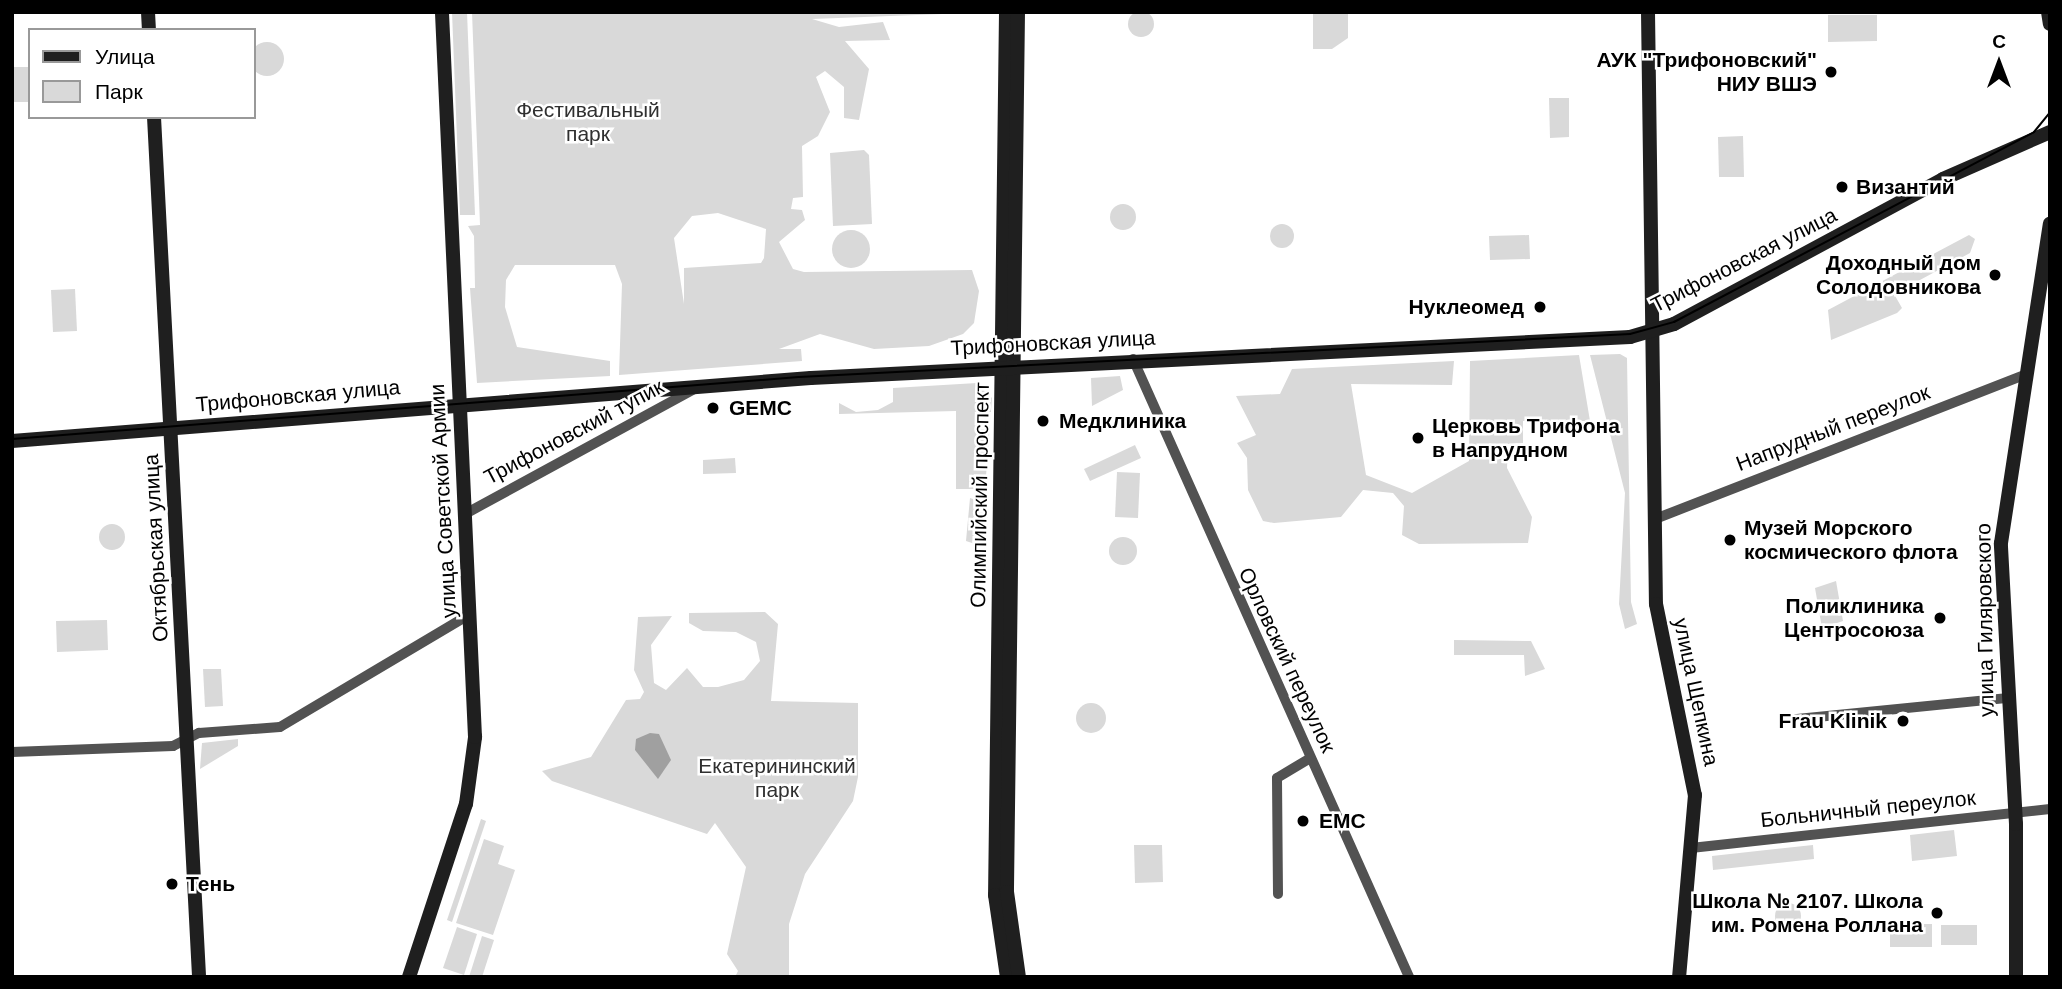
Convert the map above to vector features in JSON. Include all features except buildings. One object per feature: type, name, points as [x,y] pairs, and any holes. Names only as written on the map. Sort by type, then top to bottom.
[{"type":"street","name":"улица Советской Армии","points":[[409,977],[474,762],[470,614],[458,402],[442,12]]},
{"type":"street","name":"Олимпийский проспект","points":[[1006,12],[1010,366],[1007,892],[1019,977]]},
{"type":"street","name":"Олимпийский проспект","points":[[1007,977],[995,895],[1018,12]]},
{"type":"street","name":"улица Щепкина","points":[[1648,12],[1654,519],[1658,627],[1694,785],[1679,977]]},
{"type":"street","points":[[2048,12],[2050,24]]},
{"type":"street","name":"Октябрьская улица","points":[[154,119],[200,977]]},
{"type":"street","name":"Трифоновская улица","points":[[12,441],[458,402],[702,385],[1653,331],[1947,178],[2050,132]]},
{"type":"street","name":"улица Гиляровского","points":[[2016,977],[2015,812],[2006,698],[2001,543],[2050,224]]},
{"type":"street","name":"Орловский переулок","points":[[1133,359],[1409,977]]},
{"type":"street","name":"Напрудный переулок","points":[[1654,519],[2026,374]]},
{"type":"street","name":"Трифоновский тупик","points":[[465,514],[702,385]]},
{"type":"street","points":[[12,752],[173,746],[208,732],[281,727],[470,614]]},
{"type":"street","points":[[1797,719],[2006,698]]},
{"type":"street","points":[[1278,894],[1277,778],[1310,758]]},
{"type":"street","name":"Больничный переулок","points":[[1691,848],[2050,809]]},
{"type":"green space","points":[[1141,11],[1150,15],[1154,24],[1150,33],[1141,37],[1132,33],[1128,24],[1132,15]]},
{"type":"green space","points":[[452,12],[467,12],[475,215],[460,215]]},
{"type":"green space","name":"Фестивальный парк","points":[[472,12],[995,12],[812,19],[839,27],[883,22],[890,40],[845,41],[869,69],[859,120],[844,118],[844,87],[825,71],[816,77],[830,112],[818,136],[802,146],[803,197],[793,198],[791,209],[802,210],[805,220],[779,242],[793,269],[804,272],[972,270],[979,291],[974,323],[963,334],[929,346],[874,349],[820,334],[779,349],[801,349],[802,361],[619,375],[622,284],[615,265],[515,265],[506,280],[505,307],[517,347],[610,361],[610,376],[477,383],[470,288],[475,288],[474,236],[468,226],[480,225]],"holes":[[[718,213],[766,229],[764,258],[761,263],[684,268],[684,304],[674,238],[692,216]]]},
{"type":"green space","points":[[1313,12],[1348,12],[1348,38],[1332,49],[1313,49]]},
{"type":"green space","points":[[1828,15],[1877,15],[1877,41],[1828,42]]},
{"type":"green space","points":[[267,42],[279,47],[284,59],[279,71],[267,76],[256,72],[256,46]]},
{"type":"green space","points":[[13,67],[28,67],[28,102],[13,102]]},
{"type":"green space","points":[[1549,98],[1569,98],[1569,137],[1550,138]]},
{"type":"green space","points":[[1743,136],[1744,177],[1719,177],[1718,137]]},
{"type":"green space","points":[[864,150],[869,155],[872,224],[833,226],[830,153]]},
{"type":"green space","points":[[1123,204],[1132,208],[1136,217],[1132,226],[1123,230],[1114,226],[1110,217],[1114,208]]},
{"type":"green space","points":[[1282,224],[1291,227],[1294,236],[1291,245],[1282,248],[1273,245],[1270,236],[1273,227]]},
{"type":"green space","points":[[851,230],[864,236],[870,249],[864,262],[851,268],[838,262],[832,249],[838,236]]},
{"type":"green space","points":[[1529,235],[1530,259],[1490,260],[1489,236]]},
{"type":"green space","points":[[1969,235],[1975,239],[1970,253],[1894,294],[1902,308],[1897,313],[1831,340],[1828,310]]},
{"type":"green space","points":[[75,289],[77,331],[53,332],[51,290]]},
{"type":"green space","points":[[1620,354],[1627,358],[1631,602],[1637,624],[1625,629],[1619,604],[1625,493],[1590,355]]},
{"type":"green space","points":[[1579,355],[1590,421],[1523,421],[1523,443],[1508,444],[1507,468],[1532,517],[1528,543],[1419,544],[1402,535],[1404,506],[1393,493],[1363,490],[1341,517],[1274,523],[1263,521],[1248,490],[1247,458],[1237,443],[1256,435],[1236,396],[1280,394],[1292,369],[1454,361],[1452,385],[1351,384],[1366,475],[1412,493],[1469,461],[1470,361]]},
{"type":"green space","points":[[1120,376],[1123,390],[1092,406],[1091,378]]},
{"type":"green space","points":[[977,383],[992,398],[985,489],[956,489],[956,411],[839,414],[839,403],[856,412],[878,410],[893,402],[893,388]]},
{"type":"green space","points":[[1135,445],[1141,458],[1090,481],[1084,469]]},
{"type":"green space","points":[[735,458],[736,473],[703,474],[703,460]]},
{"type":"green space","points":[[1117,472],[1140,473],[1138,518],[1115,517]]},
{"type":"green space","points":[[970,498],[988,504],[987,539],[981,546],[966,541]]},
{"type":"green space","points":[[112,524],[121,528],[125,537],[121,546],[112,550],[103,546],[99,537],[103,528]]},
{"type":"green space","points":[[1123,537],[1133,541],[1137,551],[1133,561],[1123,565],[1113,561],[1109,551],[1113,541]]},
{"type":"green space","points":[[1836,581],[1843,621],[1822,628],[1815,588]]},
{"type":"green space","name":"Екатерининский парк","points":[[765,612],[778,624],[771,701],[858,703],[858,777],[853,801],[805,874],[789,924],[789,977],[735,977],[738,971],[727,954],[746,867],[715,823],[707,834],[552,781],[542,771],[591,757],[626,700],[640,699],[644,692],[634,670],[638,617],[672,616],[651,645],[654,683],[666,690],[687,668],[703,687],[718,687],[744,680],[760,661],[756,642],[736,632],[703,631],[689,623],[689,613]]},
{"type":"green space","points":[[107,620],[108,650],[57,652],[56,621]]},
{"type":"green space","points":[[1454,640],[1531,641],[1545,669],[1525,676],[1524,655],[1454,655]]},
{"type":"green space","points":[[203,669],[221,669],[223,706],[205,707]]},
{"type":"green space","points":[[1091,703],[1101,708],[1106,718],[1101,728],[1091,733],[1081,728],[1076,718],[1081,708]]},
{"type":"green space","points":[[238,739],[238,746],[200,769],[202,743]]},
{"type":"green space","points":[[481,819],[486,821],[452,922],[447,920]]},
{"type":"green space","points":[[1954,830],[1957,856],[1912,861],[1910,835]]},
{"type":"green space","points":[[484,839],[504,846],[498,864],[515,870],[493,935],[456,923]]},
{"type":"green space","points":[[1134,845],[1162,845],[1163,882],[1135,883]]},
{"type":"green space","points":[[1813,845],[1814,859],[1713,870],[1712,856]]},
{"type":"green space","points":[[1788,903],[1797,907],[1801,916],[1797,925],[1788,929],[1779,925],[1775,916],[1779,907]]},
{"type":"green space","points":[[1890,924],[1932,924],[1932,947],[1890,947]]},
{"type":"green space","points":[[1941,925],[1977,925],[1977,945],[1941,945]]},
{"type":"green space","points":[[457,927],[477,934],[464,975],[443,968]]},
{"type":"green space","points":[[482,936],[494,940],[482,977],[469,977]]},
{"type":"shaded area","points":[[650,733],[659,734],[671,760],[658,779],[635,750],[636,739]]},
{"type":"tram line","points":[[12,439],[799,377],[1630,334],[1674,322],[2034,132],[2050,112]]},
{"type":"place","name":"АУК \"Трифоновский\" НИУ ВШЭ","points":[[1831,72]]},
{"type":"place","name":"Византий","points":[[1842,187]]},
{"type":"place","name":"Доходный дом Солодовникова","points":[[1995,275]]},
{"type":"place","name":"Нуклеомед","points":[[1540,307]]},
{"type":"place","name":"GEMC","points":[[713,408]]},
{"type":"place","name":"Медклиника","points":[[1043,421]]},
{"type":"place","name":"Церковь Трифона в Напрудном","points":[[1418,438]]},
{"type":"place","name":"Музей Морского космического флота","points":[[1730,540]]},
{"type":"place","name":"Поликлиника Центросоюза","points":[[1940,618]]},
{"type":"place","name":"Frau Klinik","points":[[1903,721]]},
{"type":"place","name":"EMC","points":[[1303,821]]},
{"type":"place","name":"Тень","points":[[172,884]]},
{"type":"place","name":"Школа № 2107. Школа им. Ромена Роллана","points":[[1937,913]]}]
